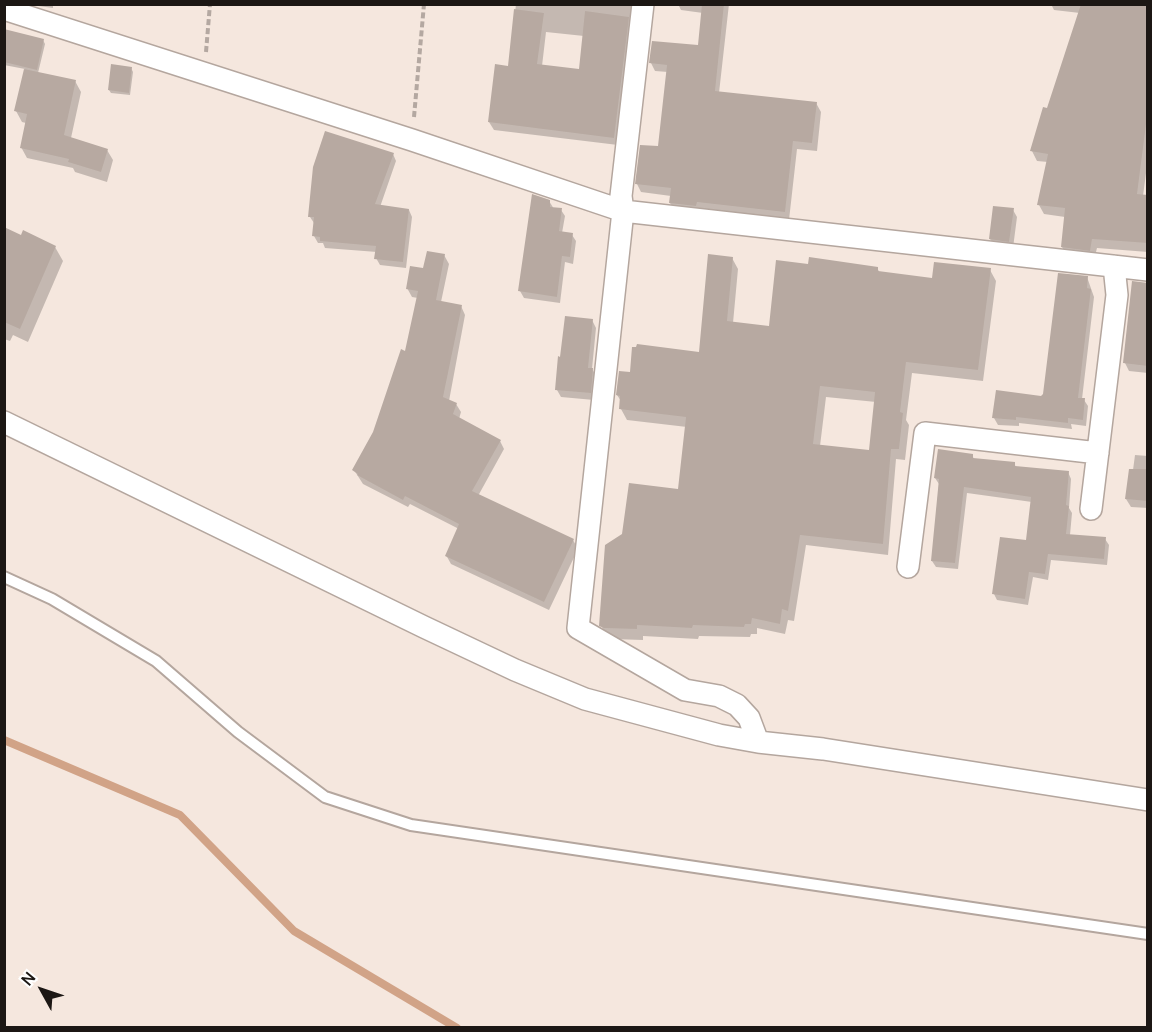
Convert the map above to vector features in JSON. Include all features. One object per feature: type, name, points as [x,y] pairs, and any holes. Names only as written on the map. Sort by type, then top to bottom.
[{"type":"street","points":[[643,4],[621,196],[623,211],[578,628],[685,690],[719,696],[737,705],[749,718],[758,742]]},
{"type":"street","points":[[4,9],[412,140],[623,211],[1148,270]]},
{"type":"street","points":[[1091,509],[1117,295],[1114,266]]},
{"type":"street","points":[[8,420],[424,627],[515,670],[585,699],[719,735],[758,742],[822,749],[1148,800]]},
{"type":"street","points":[[908,567],[925,432],[1098,453]]},
{"type":"lane","points":[[4,577],[52,599],[156,661],[238,732],[325,797],[411,825],[1148,934]]},
{"type":"path","points":[[204,73],[210,4]]},
{"type":"path","points":[[412,140],[424,4]]},
{"type":"building","points":[[702,4],[724,4],[715,91],[817,102],[812,143],[793,141],[785,212],[697,202],[696,206],[669,203],[671,188],[635,184],[640,145],[658,146],[667,65],[649,63],[652,41],[698,45]]},
{"type":"building","points":[[1081,4],[1148,4],[1148,109],[1137,194],[1148,195],[1148,243],[1092,239],[1090,251],[1061,247],[1065,208],[1037,205],[1048,154],[1030,151],[1043,107],[1047,108]]},
{"type":"building","points":[[514,9],[544,13],[537,64],[579,69],[585,11],[629,17],[614,138],[488,122],[495,64],[508,66]]},
{"type":"building","points":[[4,29],[44,39],[37,70],[4,62]]},
{"type":"building","points":[[111,64],[132,67],[129,93],[108,90]]},
{"type":"building","points":[[24,69],[76,80],[64,135],[108,149],[101,172],[68,162],[69,159],[20,148],[27,114],[14,111]]},
{"type":"building","points":[[325,131],[394,153],[375,204],[409,209],[403,262],[374,259],[376,246],[320,241],[320,237],[312,236],[314,217],[308,217],[313,167]]},
{"type":"building","points":[[532,194],[550,200],[550,207],[562,208],[559,231],[573,233],[570,257],[562,256],[557,297],[518,291]]},
{"type":"building","points":[[993,206],[1014,208],[1009,242],[989,239]]},
{"type":"building","points":[[4,227],[21,235],[23,230],[56,246],[20,329],[4,322]]},
{"type":"building","points":[[427,251],[445,254],[436,300],[462,305],[443,397],[457,403],[453,414],[501,440],[472,491],[574,539],[544,602],[445,556],[459,524],[405,496],[403,500],[352,470],[373,432],[401,349],[405,351],[418,291],[406,289],[410,266],[423,268]]},
{"type":"building","points":[[708,254],[733,257],[727,321],[769,326],[776,260],[808,264],[809,257],[878,267],[878,271],[932,278],[934,262],[991,268],[978,370],[906,362],[900,412],[903,413],[899,449],[891,449],[883,544],[800,535],[788,611],[782,609],[780,624],[752,618],[751,624],[745,624],[744,627],[693,625],[692,628],[637,625],[637,629],[604,628],[599,626],[605,545],[622,534],[629,483],[678,489],[686,417],[619,409],[620,396],[616,395],[619,371],[630,372],[632,347],[636,347],[637,344],[699,352]],"holes":[[[820,386],[875,392],[869,450],[813,444]]]},
{"type":"building","points":[[1058,273],[1088,276],[1087,288],[1091,289],[1078,398],[1085,398],[1083,420],[1068,418],[1068,423],[1016,417],[1016,420],[992,418],[996,390],[1041,396],[1043,394]]},
{"type":"building","points":[[1132,281],[1148,283],[1148,366],[1123,363]]},
{"type":"building","points":[[565,316],[593,319],[588,368],[593,368],[591,393],[555,390]]},
{"type":"building","points":[[938,449],[973,454],[973,458],[1015,462],[1015,466],[1069,471],[1066,534],[1106,537],[1104,559],[1048,554],[1045,574],[1029,572],[1025,599],[992,594],[1000,537],[1026,540],[1031,497],[964,487],[955,563],[931,561],[939,479],[934,478]]},
{"type":"building","points":[[1129,469],[1148,469],[1148,501],[1125,499]]},
{"type":"waterway","points":[[4,740],[180,815],[294,931],[457,1028]]}]
